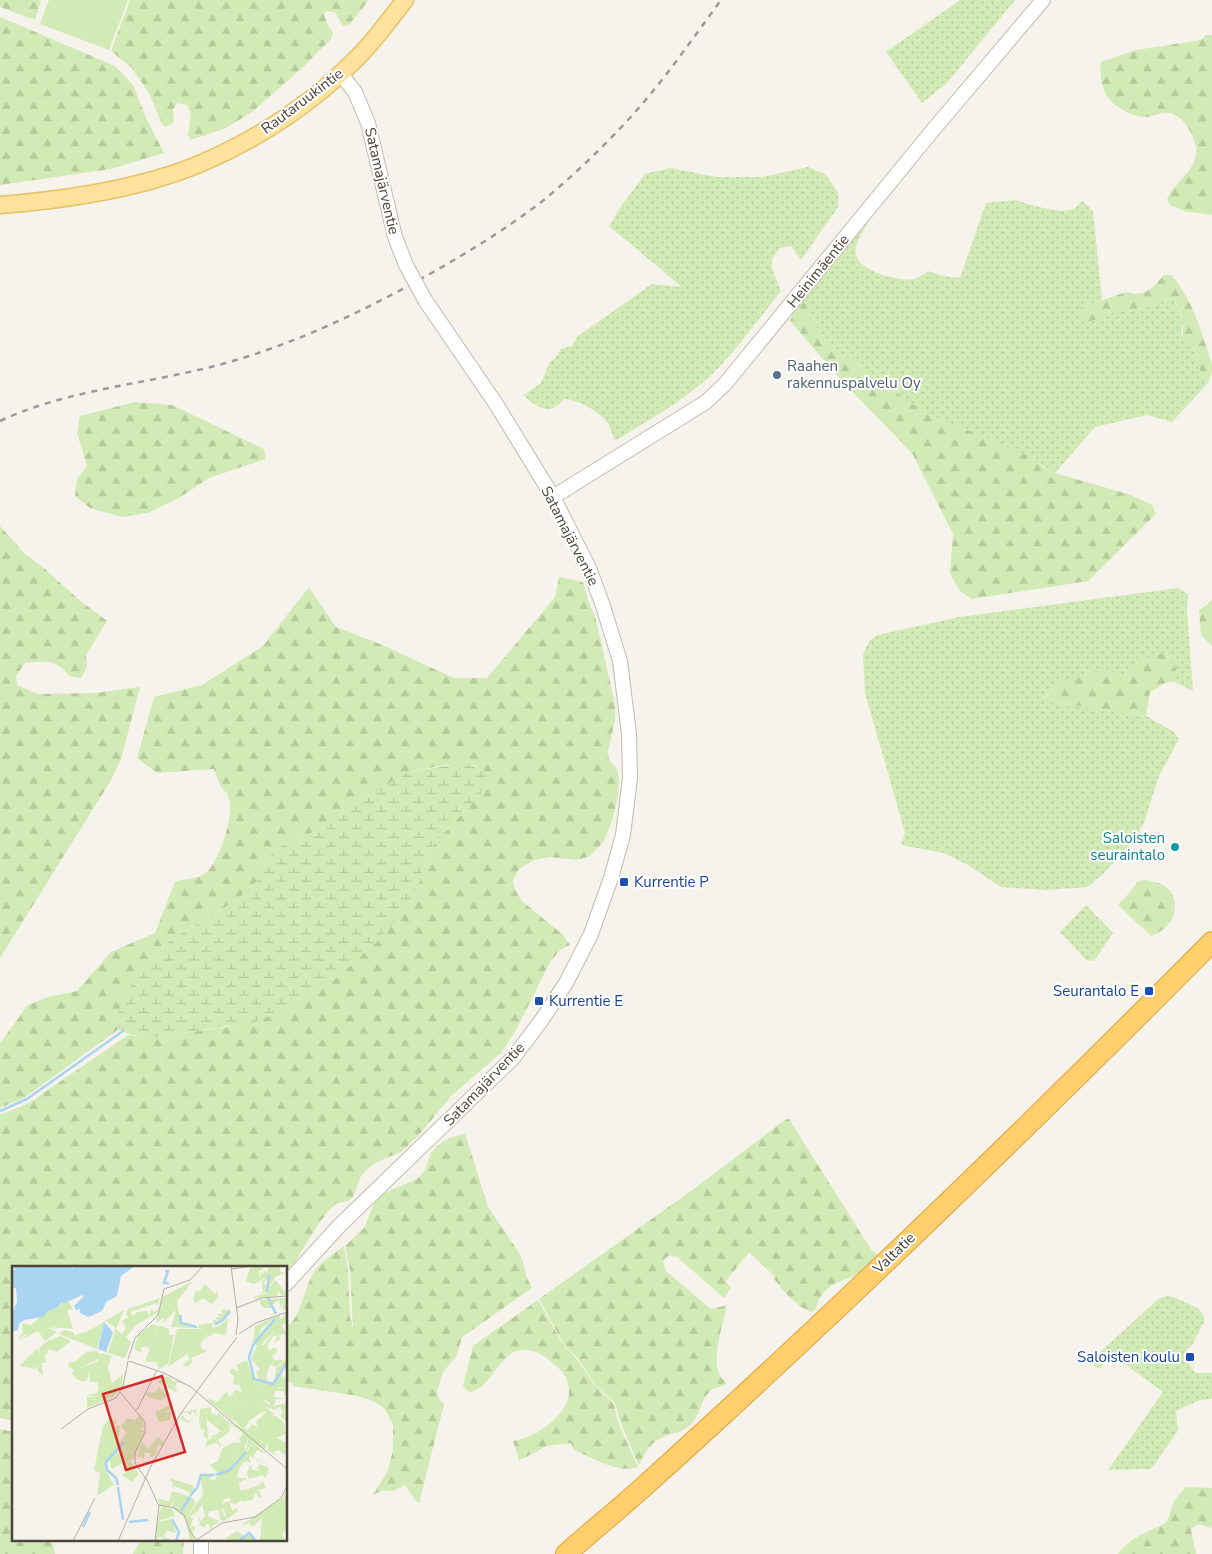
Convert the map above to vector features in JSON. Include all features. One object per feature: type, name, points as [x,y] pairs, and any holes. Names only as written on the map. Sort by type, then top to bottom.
[{"type":"highway","name":"Valtatie","points":[[566,1554],[651,1480],[842,1303],[1007,1146],[1212,942]]},
{"type":"main road","name":"Rautaruukintie","points":[[0,205],[63,198],[154,180],[224,153],[298,109],[341,74],[356,60],[406,0]]},
{"type":"street","name":"Heinimäentie","points":[[553,497],[706,402],[725,384],[920,145],[1043,0]]},
{"type":"street","name":"Satamajärventie","points":[[288,1282],[340,1225],[513,1058],[541,1021],[566,983],[591,934],[611,878],[623,835],[630,778],[629,734],[620,661],[604,606],[590,568],[553,497],[496,404],[425,300],[406,265],[395,237],[368,123],[356,92],[341,74]]},
{"type":"green space","points":[[0,0],[41,0],[35,20],[0,7]]},
{"type":"green space","points":[[49,0],[128,0],[109,50],[40,24]]},
{"type":"green space","points":[[130,0],[369,0],[349,25],[343,26],[335,12],[327,11],[324,14],[327,24],[333,32],[331,39],[302,68],[252,112],[224,129],[190,140],[188,135],[191,114],[187,105],[178,103],[173,109],[174,122],[166,127],[162,124],[149,93],[131,67],[111,51]]},
{"type":"green space","points":[[960,0],[1015,0],[947,83],[922,103],[886,52]]},
{"type":"green space","points":[[0,17],[115,66],[133,85],[147,120],[164,153],[111,169],[0,185]]},
{"type":"green space","points":[[1205,35],[1212,35],[1212,215],[1184,211],[1170,205],[1167,200],[1174,187],[1193,164],[1196,156],[1194,138],[1185,123],[1170,113],[1141,117],[1121,109],[1107,96],[1100,71],[1101,62],[1136,50],[1195,41],[1203,39]]},
{"type":"green space","points":[[808,167],[825,174],[838,192],[838,207],[801,260],[791,246],[780,248],[772,259],[772,269],[781,291],[729,357],[688,394],[615,441],[605,420],[583,404],[564,399],[554,408],[546,409],[533,404],[524,395],[541,383],[550,362],[561,349],[572,346],[578,336],[652,284],[682,287],[609,226],[645,174],[670,168],[717,177],[763,177]]},
{"type":"green space","points":[[1015,200],[1060,211],[1073,209],[1082,201],[1093,211],[1102,300],[1080,308],[1107,313],[1132,310],[1174,299],[1183,322],[1181,335],[1195,349],[1200,370],[1208,383],[1172,422],[1147,415],[1095,427],[1055,473],[1019,453],[925,414],[829,344],[819,332],[808,307],[800,297],[870,219],[856,246],[856,255],[859,261],[872,271],[908,280],[918,278],[928,271],[943,276],[960,278],[986,203]]},
{"type":"green space","points":[[1164,275],[1171,275],[1178,284],[1196,317],[1212,364],[1212,372],[1208,383],[1200,370],[1195,349],[1186,343],[1183,338],[1182,320],[1174,299],[1132,310],[1107,313],[1083,323],[1080,308],[1126,292],[1144,293],[1153,287]]},
{"type":"green space","points":[[800,297],[808,307],[819,332],[829,344],[925,414],[993,440],[1036,460],[1043,467],[1055,473],[1128,494],[1152,505],[1156,514],[1088,581],[972,599],[960,591],[950,574],[953,534],[912,453],[841,380],[790,321]]},
{"type":"green space","points":[[135,402],[172,405],[264,449],[266,459],[209,478],[179,498],[148,513],[122,517],[90,508],[75,496],[77,479],[87,466],[77,433],[80,416]]},
{"type":"green space","points":[[0,526],[25,554],[107,621],[86,655],[87,667],[81,678],[69,676],[55,663],[25,663],[16,676],[17,685],[38,694],[96,693],[140,687],[121,759],[110,782],[0,958]]},
{"type":"green space","points":[[559,577],[583,582],[595,616],[615,704],[615,720],[608,751],[609,760],[617,769],[619,778],[618,796],[613,818],[604,841],[590,856],[577,860],[550,857],[534,860],[519,869],[513,881],[515,890],[522,901],[562,934],[570,945],[560,950],[550,962],[516,1030],[501,1053],[452,1095],[419,1135],[401,1152],[377,1162],[367,1169],[361,1176],[353,1197],[348,1201],[337,1203],[331,1208],[288,1270],[288,1266],[12,1266],[12,1421],[0,1418],[0,1115],[29,1103],[128,1035],[157,1037],[233,1026],[360,956],[382,937],[418,886],[430,849],[481,793],[475,765],[446,765],[408,772],[350,807],[334,821],[317,831],[288,842],[274,851],[266,861],[256,882],[237,900],[163,945],[156,959],[137,978],[118,1015],[119,1029],[24,1098],[0,1108],[0,1043],[28,1005],[48,997],[77,991],[111,952],[155,933],[175,882],[197,877],[210,869],[225,838],[230,804],[214,769],[157,773],[137,758],[154,697],[202,685],[263,646],[309,587],[336,627],[380,644],[454,678],[487,678],[555,597]]},
{"type":"green space","points":[[1178,588],[1188,594],[1187,611],[1193,691],[1175,682],[1174,666],[1137,662],[1123,675],[1107,671],[1093,671],[1058,684],[1044,698],[1053,702],[1146,716],[1174,732],[1179,739],[1159,776],[1145,820],[1136,838],[1103,874],[1087,887],[1045,890],[1001,887],[968,865],[944,853],[901,845],[905,833],[865,693],[863,655],[869,641],[878,635],[959,617]]},
{"type":"green space","points":[[1212,599],[1212,646],[1201,635],[1199,610]]},
{"type":"green space","points":[[1166,652],[1176,668],[1175,682],[1165,683],[1150,692],[1146,716],[1044,699],[1058,684],[1093,671],[1123,674],[1137,662]]},
{"type":"green space","points":[[458,764],[471,765],[486,772],[489,776],[481,793],[430,849],[418,886],[397,918],[382,937],[337,978],[288,1009],[255,1022],[157,1037],[142,1037],[119,1029],[118,1015],[124,995],[137,978],[156,959],[163,945],[237,900],[256,882],[266,861],[274,851],[288,842],[317,831],[334,821],[350,807],[408,772]]},
{"type":"green space","points":[[1148,880],[1162,884],[1169,890],[1174,898],[1175,907],[1174,915],[1168,925],[1151,936],[1118,905],[1138,881]]},
{"type":"green space","points":[[1086,905],[1113,933],[1094,961],[1086,960],[1060,932]]},
{"type":"green space","points":[[786,1119],[789,1119],[872,1251],[878,1255],[861,1273],[827,1289],[815,1310],[811,1312],[790,1298],[774,1279],[774,1276],[749,1252],[726,1281],[731,1288],[724,1298],[677,1257],[668,1256],[663,1261],[666,1271],[711,1309],[727,1305],[717,1349],[717,1367],[719,1374],[726,1384],[709,1392],[696,1418],[689,1426],[654,1442],[639,1466],[620,1421],[615,1403],[595,1384],[579,1360],[563,1343],[539,1299],[691,1191]]},
{"type":"green space","points":[[465,1133],[488,1207],[522,1259],[532,1288],[462,1337],[456,1357],[443,1372],[437,1391],[439,1399],[444,1404],[419,1503],[405,1485],[393,1491],[383,1490],[372,1495],[387,1473],[393,1451],[393,1424],[384,1408],[373,1401],[358,1396],[293,1386],[292,1382],[288,1383],[288,1325],[299,1310],[314,1272],[324,1261],[344,1246],[348,1271],[350,1317],[353,1327],[350,1271],[345,1246],[364,1228],[374,1204],[382,1194],[417,1179],[425,1170],[431,1153],[447,1139]]},
{"type":"green space","points":[[1166,1296],[1174,1297],[1199,1309],[1204,1316],[1204,1322],[1191,1347],[1187,1348],[1186,1360],[1196,1373],[1212,1373],[1212,1399],[1200,1400],[1176,1411],[1178,1431],[1151,1469],[1108,1470],[1163,1392],[1111,1354],[1101,1368],[1095,1367],[1092,1360],[1158,1299]]},
{"type":"green space","points":[[538,1300],[562,1343],[578,1361],[594,1384],[614,1404],[618,1422],[638,1467],[630,1469],[605,1464],[574,1450],[571,1443],[547,1446],[518,1461],[513,1441],[532,1435],[552,1422],[566,1404],[569,1394],[567,1380],[563,1373],[540,1354],[525,1350],[513,1353],[500,1364],[489,1379],[477,1390],[469,1392],[463,1386],[473,1346]]},
{"type":"green space","points":[[0,1429],[12,1432],[12,1542],[52,1542],[55,1554],[0,1554]]},
{"type":"green space","points":[[1186,1487],[1212,1488],[1212,1528],[1199,1524],[1191,1529],[1196,1554],[1118,1554],[1128,1543],[1140,1535],[1167,1522],[1174,1501]]},
{"type":"green space","points":[[140,1542],[184,1542],[183,1554],[133,1554]]},
{"type":"waterway","points":[[0,1111],[27,1099],[123,1031]]},
{"type":"railway","points":[[0,421],[55,401],[198,370],[270,349],[356,313],[452,261],[540,203],[596,152],[628,120],[653,91],[721,0]]},
{"type":"place","name":"Raahen rakennuspalvelu Oy","points":[[777,375]]},
{"type":"place","name":"Saloisten seuraintalo","points":[[1175,847]]},
{"type":"place","name":"Kurrentie P","points":[[624,882]]},
{"type":"place","name":"Seurantalo E","points":[[1149,991]]},
{"type":"place","name":"Kurrentie E","points":[[539,1001]]},
{"type":"place","name":"Saloisten koulu","points":[[1190,1357]]}]
